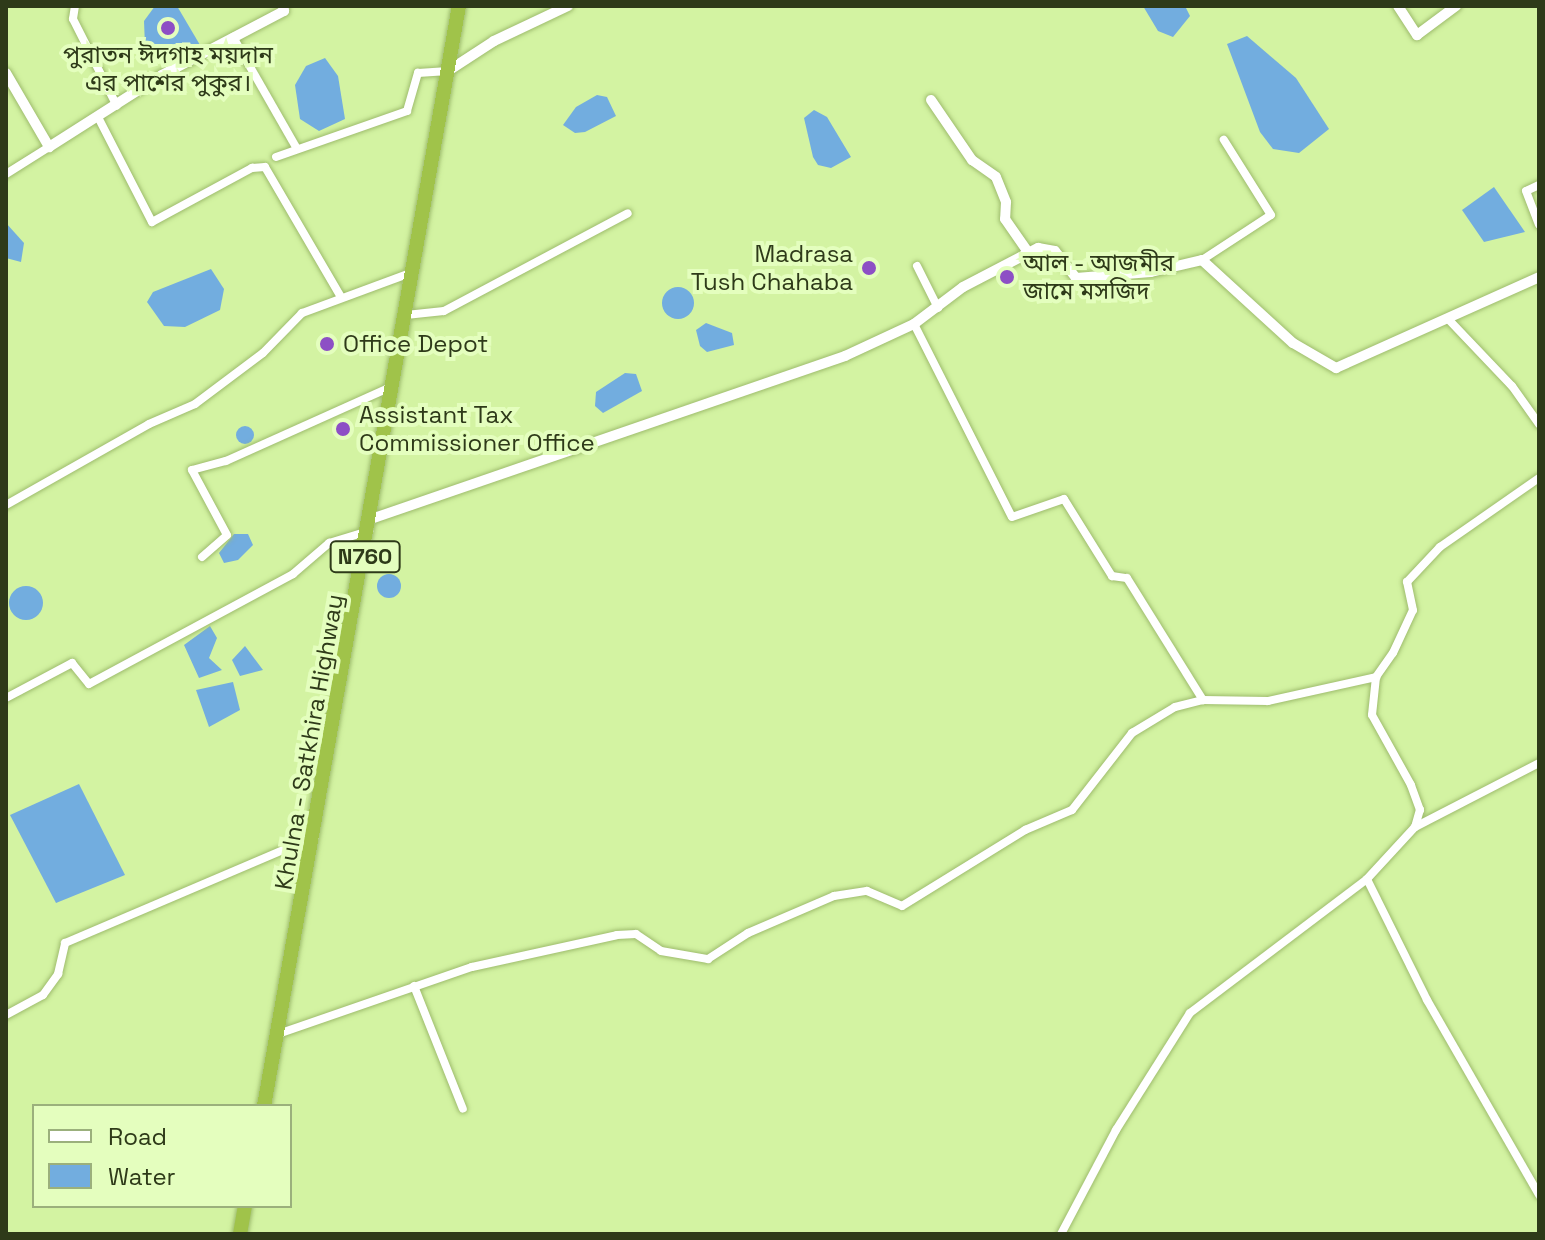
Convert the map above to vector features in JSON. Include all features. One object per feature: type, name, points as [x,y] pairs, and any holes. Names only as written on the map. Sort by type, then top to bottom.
[{"type":"highway","name":"Khulna - Satkhira Highway","points":[[264,1104],[315,837],[459,6]]},
{"type":"highway","points":[[240,1234],[245,1208]]},
{"type":"street","points":[[75,6],[73,19],[117,106]]},
{"type":"street","points":[[6,174],[233,37],[284,11],[283,6]]},
{"type":"street","points":[[276,157],[296,147],[407,111],[418,73],[448,71],[494,41],[568,6]]},
{"type":"street","points":[[1398,6],[1417,35],[1456,6]]},
{"type":"street","points":[[233,37],[296,147]]},
{"type":"street","points":[[6,73],[49,147]]},
{"type":"street","points":[[931,100],[972,160],[996,177],[1006,202],[1005,219],[1028,252]]},
{"type":"street","points":[[99,119],[152,222],[252,168],[265,167],[341,297]]},
{"type":"street","points":[[6,698],[72,663],[89,684],[293,574],[329,543],[370,525],[798,374],[914,324],[963,287],[1028,252],[1050,247],[1076,278],[1151,272],[1202,260],[1271,215],[1224,140]]},
{"type":"street","points":[[1539,185],[1526,191],[1539,225]]},
{"type":"street","points":[[406,315],[444,311],[628,213]]},
{"type":"street","points":[[1202,260],[1293,343],[1336,368],[1450,321],[1539,277]]},
{"type":"street","points":[[917,266],[938,308]]},
{"type":"street","points":[[6,505],[149,424],[195,404],[263,353],[302,313],[413,272]]},
{"type":"street","points":[[1450,321],[1512,386],[1539,424]]},
{"type":"street","points":[[914,324],[1012,517],[1064,499],[1112,576],[1127,578],[1203,700]]},
{"type":"street","points":[[202,557],[227,535],[192,470],[226,461],[394,385]]},
{"type":"street","points":[[1415,827],[1420,810],[1411,785],[1372,715],[1376,677],[1393,653],[1413,610],[1407,582],[1425,560],[1539,478]]},
{"type":"street","points":[[278,1034],[414,986],[617,935],[636,934],[661,951],[708,959],[748,933],[843,894],[867,891],[902,906],[1025,830],[1072,810],[1132,733],[1175,707],[1203,700],[1268,701],[1376,677]]},
{"type":"street","points":[[1061,1234],[1116,1130],[1190,1013],[1367,879],[1415,827],[1539,763]]},
{"type":"street","points":[[6,1015],[43,995],[58,974],[65,943],[315,837]]},
{"type":"street","points":[[1367,879],[1427,1000],[1539,1195]]},
{"type":"street","points":[[414,986],[463,1109]]},
{"type":"water","points":[[155,6],[177,6],[200,45],[154,53],[145,46],[144,21]]},
{"type":"water","points":[[1143,6],[1185,6],[1190,16],[1173,37],[1158,31]]},
{"type":"water","points":[[1247,36],[1296,78],[1329,129],[1299,153],[1273,149],[1260,132],[1227,44]]},
{"type":"water","points":[[325,58],[338,76],[345,119],[319,131],[300,119],[295,85],[306,66]]},
{"type":"water","points":[[597,95],[607,97],[616,116],[585,132],[575,133],[563,125],[576,107]]},
{"type":"water","points":[[814,110],[827,117],[851,157],[831,168],[818,165],[813,157],[804,118]]},
{"type":"water","points":[[1494,187],[1525,232],[1484,242],[1462,210]]},
{"type":"water","points":[[6,223],[24,243],[21,262],[6,258]]},
{"type":"water","points":[[211,269],[224,289],[220,310],[185,327],[164,326],[147,302],[153,292]]},
{"type":"water","points":[[678,287],[690,291],[694,303],[690,315],[678,319],[666,315],[662,303],[666,291]]},
{"type":"water","points":[[706,323],[732,333],[734,345],[707,352],[700,346],[696,330]]},
{"type":"water","points":[[625,373],[636,374],[642,391],[603,413],[595,406],[596,392]]},
{"type":"water","points":[[241,426],[249,426],[254,435],[252,442],[241,444],[236,439],[236,431]]},
{"type":"water","points":[[234,534],[248,534],[253,545],[238,560],[224,563],[219,553]]},
{"type":"water","points":[[389,574],[398,577],[401,586],[398,595],[389,598],[380,595],[377,586],[380,577]]},
{"type":"water","points":[[26,586],[38,591],[43,603],[38,615],[26,620],[14,615],[9,603],[14,591]]},
{"type":"water","points":[[210,626],[217,638],[209,658],[222,670],[199,678],[184,645]]},
{"type":"water","points":[[245,646],[263,670],[240,676],[232,660]]},
{"type":"water","points":[[233,682],[240,710],[209,727],[196,690]]},
{"type":"water","points":[[79,784],[125,875],[56,903],[10,815]]},
{"type":"place","name":"পুরাতন ঈদগাহ ময়দান এর পাশের পুকুর।","points":[[168,28]]},
{"type":"place","name":"Madrasa Tush Chahaba","points":[[869,268]]},
{"type":"place","name":"আল - আজমীর জামে মসজিদ","points":[[1007,277]]},
{"type":"place","name":"Office Depot","points":[[327,344]]},
{"type":"place","name":"Assistant Tax Commissioner Office","points":[[343,429]]}]
